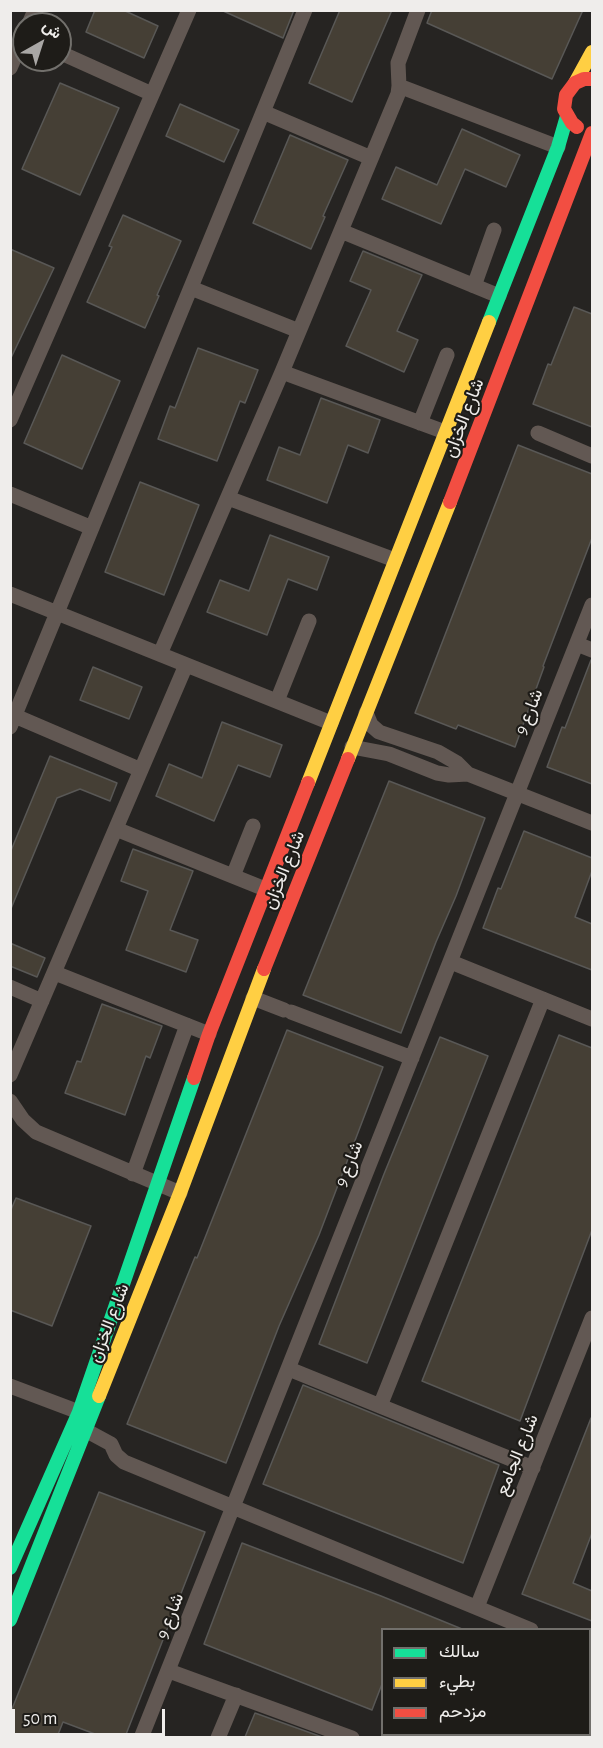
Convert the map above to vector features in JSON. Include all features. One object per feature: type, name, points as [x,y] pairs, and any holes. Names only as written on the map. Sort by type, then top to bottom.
[{"type":"main road","name":"شارع الخزان","points":[[10,1568],[78,1412],[209,1034],[558,147],[567,116],[564,102],[569,88],[575,83],[592,52]]},
{"type":"main road","points":[[575,83],[584,79],[592,79]]},
{"type":"main road","points":[[567,116],[579,128],[592,131]]},
{"type":"main road","name":"شارع الخزان","points":[[10,1620],[87,1431],[253,998],[486,411],[592,131]]},
{"type":"street","points":[[10,420],[189,10]]},
{"type":"street","points":[[141,770],[13,722],[305,10]]},
{"type":"street","points":[[160,654],[282,372],[371,158],[399,86],[398,63],[418,10]]},
{"type":"street","points":[[72,58],[152,94]]},
{"type":"street","points":[[399,86],[558,147]]},
{"type":"street","points":[[263,112],[371,158]]},
{"type":"street","points":[[474,286],[494,230]]},
{"type":"street","points":[[341,231],[499,296]]},
{"type":"street","points":[[191,288],[299,331]]},
{"type":"street","points":[[420,423],[447,355]]},
{"type":"street","points":[[282,372],[446,432]]},
{"type":"street","points":[[538,433],[592,456]]},
{"type":"street","points":[[10,494],[92,528]]},
{"type":"street","points":[[228,498],[395,560]]},
{"type":"street","points":[[10,594],[331,723]]},
{"type":"street","name":"شارع 9","points":[[141,1737],[592,605]]},
{"type":"street","points":[[276,701],[309,621]]},
{"type":"street","points":[[577,644],[592,650]]},
{"type":"street","points":[[10,1076],[186,664]]},
{"type":"street","points":[[366,712],[370,725],[375,730],[438,752],[457,763],[468,774]]},
{"type":"street","points":[[352,747],[389,754],[437,773],[468,774],[592,823]]},
{"type":"street","points":[[233,876],[253,826]]},
{"type":"street","points":[[116,829],[265,889]]},
{"type":"street","points":[[451,962],[592,1019]]},
{"type":"street","points":[[54,973],[209,1034]]},
{"type":"street","points":[[10,987],[42,1001]]},
{"type":"street","points":[[253,998],[412,1058]]},
{"type":"street","points":[[380,1406],[543,999]]},
{"type":"street","points":[[133,1174],[187,1025]]},
{"type":"street","points":[[14,1107],[36,1132],[180,1193]]},
{"type":"street","points":[[10,1129],[14,1107]]},
{"type":"street","name":"شارع الجامع","points":[[477,1607],[592,1318]]},
{"type":"street","points":[[289,1369],[533,1468]]},
{"type":"street","points":[[10,1386],[78,1412]]},
{"type":"street","points":[[87,1431],[111,1444],[116,1455],[124,1462],[529,1628]]},
{"type":"street","points":[[169,1671],[352,1737]]},
{"type":"street","points":[[218,1737],[236,1695]]},
{"type":"building","points":[[95,10],[123,10],[158,26],[144,58],[86,32]]},
{"type":"building","points":[[221,10],[294,10],[283,38]]},
{"type":"building","points":[[340,10],[392,10],[352,102],[309,83]]},
{"type":"building","points":[[432,10],[583,10],[552,79],[427,23]]},
{"type":"building","points":[[60,83],[119,108],[80,195],[22,169]]},
{"type":"building","points":[[180,104],[239,130],[224,162],[166,136]]},
{"type":"building","points":[[462,129],[520,155],[506,187],[465,169],[441,224],[382,199],[396,167],[437,185]]},
{"type":"building","points":[[290,135],[348,160],[311,249],[253,223]]},
{"type":"building","points":[[123,215],[181,241],[145,328],[87,302],[112,247],[109,246]]},
{"type":"building","points":[[10,249],[54,268],[10,360]]},
{"type":"building","points":[[363,251],[422,275],[397,331],[418,340],[404,372],[346,346],[371,290],[350,281]]},
{"type":"building","points":[[574,307],[592,314],[592,427],[533,404]]},
{"type":"building","points":[[198,348],[258,370],[245,403],[240,401],[217,461],[158,439],[170,406],[175,408]]},
{"type":"building","points":[[62,355],[120,381],[82,469],[24,443]]},
{"type":"building","points":[[321,398],[380,420],[368,453],[348,445],[327,503],[267,480],[279,447],[300,455]]},
{"type":"building","points":[[518,445],[592,474],[592,538],[515,747],[458,725],[456,729],[415,713]]},
{"type":"building","points":[[140,482],[199,505],[164,595],[105,572]]},
{"type":"building","points":[[270,535],[329,557],[317,590],[288,579],[267,635],[207,612],[220,580],[249,591]]},
{"type":"building","points":[[591,660],[592,784],[547,767],[562,727],[565,728]]},
{"type":"building","points":[[93,667],[142,687],[129,719],[80,700]]},
{"type":"building","points":[[222,722],[282,745],[270,777],[238,765],[214,821],[156,796],[169,764],[202,778]]},
{"type":"building","points":[[50,756],[117,783],[110,801],[80,789],[57,798],[10,911],[10,853]]},
{"type":"building","points":[[389,781],[485,818],[401,1033],[303,995]]},
{"type":"building","points":[[524,831],[592,858],[592,871],[575,917],[592,924],[592,970],[483,928]]},
{"type":"building","points":[[133,849],[193,871],[170,930],[198,940],[186,972],[126,950],[148,891],[121,881]]},
{"type":"building","points":[[10,943],[45,958],[37,977],[10,966]]},
{"type":"building","points":[[102,1004],[162,1026],[150,1058],[146,1056],[125,1115],[65,1093],[77,1061],[81,1062]]},
{"type":"building","points":[[287,1030],[383,1067],[319,1235],[279,1326],[226,1463],[127,1424],[195,1257],[197,1258]]},
{"type":"building","points":[[559,1035],[592,1048],[592,1230],[520,1421],[422,1381]]},
{"type":"building","points":[[440,1037],[488,1056],[367,1363],[319,1344],[384,1174]]},
{"type":"building","points":[[16,1198],[91,1226],[52,1326],[10,1310],[10,1212]]},
{"type":"building","points":[[303,1385],[499,1465],[463,1563],[263,1484]]},
{"type":"building","points":[[591,1418],[592,1533],[573,1583],[592,1591],[592,1621],[522,1594]]},
{"type":"building","points":[[99,1492],[205,1532],[125,1737],[103,1737],[63,1722],[57,1737],[10,1737],[10,1714]]},
{"type":"building","points":[[242,1543],[460,1628],[381,1628],[381,1687],[372,1710],[204,1644]]},
{"type":"building","points":[[255,1713],[322,1737],[245,1737]]},
{"type":"traffic: fast","points":[[489,322],[558,147],[567,116]]},
{"type":"traffic: fast","points":[[10,1568],[79,1412],[194,1078]]},
{"type":"traffic: fast","points":[[10,1620],[99,1396]]},
{"type":"traffic: slow","points":[[575,83],[592,52]]},
{"type":"traffic: slow","points":[[308,783],[489,322]]},
{"type":"traffic: slow","points":[[348,759],[450,502]]},
{"type":"traffic: slow","points":[[99,1396],[180,1193],[264,969]]},
{"type":"traffic: jam","points":[[577,127],[564,109],[566,95],[575,83],[584,79],[592,79]]},
{"type":"traffic: jam","points":[[450,502],[592,133]]},
{"type":"traffic: jam","points":[[264,969],[348,759]]},
{"type":"traffic: jam","points":[[194,1078],[209,1034],[308,783]]}]
